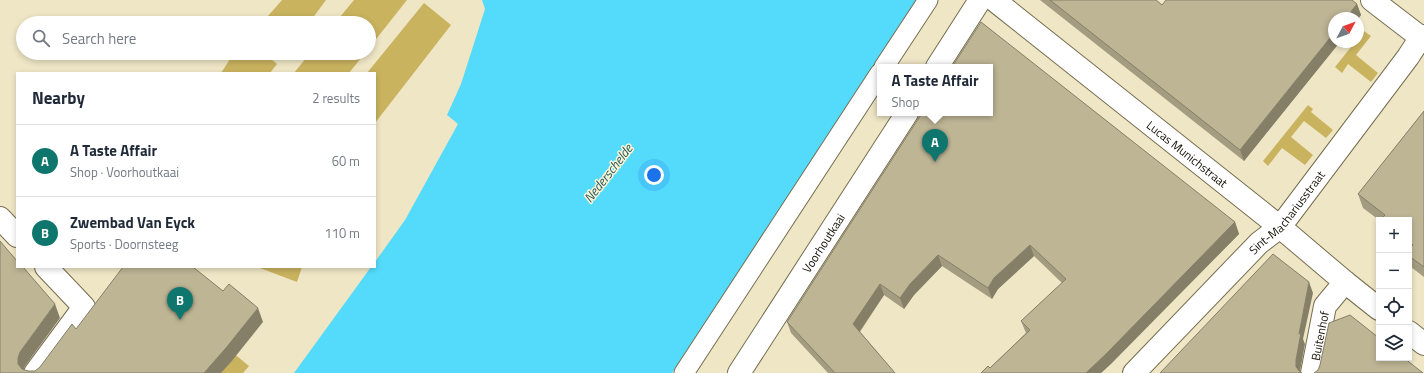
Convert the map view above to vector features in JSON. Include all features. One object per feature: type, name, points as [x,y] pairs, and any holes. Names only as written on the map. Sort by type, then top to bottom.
[{"type":"street","points":[[939,64],[980,0]]},
{"type":"street","name":"Lucas Munichstraat","points":[[994,0],[1280,227],[1376,307]]},
{"type":"street","points":[[1372,0],[1423,37]]},
{"type":"street","name":"Sint-Machariusstraat","points":[[1134,373],[1259,244],[1280,227],[1423,37]]},
{"type":"street","name":"Voorhoutkaai","points":[[739,373],[905,116]]},
{"type":"street","points":[[0,218],[16,235]]},
{"type":"street","points":[[35,373],[84,307],[47,268]]},
{"type":"street","name":"Buitenhof","points":[[1312,373],[1325,306],[1345,282]]},
{"type":"street","points":[[1412,334],[1424,344]]},
{"type":"lane","points":[[886,64],[928,0]]},
{"type":"lane","points":[[684,373],[877,78]]},
{"type":"shaded area","points":[[282,0],[326,0],[314,16],[268,16]]},
{"type":"shaded area","points":[[354,0],[407,0],[376,39],[376,16],[341,16]]},
{"type":"shaded area","points":[[424,3],[451,25],[376,122],[376,72],[368,72]]},
{"type":"shaded area","points":[[1364,31],[1371,36],[1364,45]]},
{"type":"shaded area","points":[[1350,48],[1362,48],[1356,55],[1378,73],[1371,82],[1348,64],[1342,73],[1335,67]]},
{"type":"shaded area","points":[[229,60],[272,60],[277,64],[271,72],[222,72]]},
{"type":"shaded area","points":[[304,60],[359,60],[350,72],[295,72]]},
{"type":"shaded area","points":[[1308,105],[1313,109],[1311,112],[1333,130],[1326,138],[1304,121],[1291,137],[1313,155],[1305,165],[1282,148],[1268,166],[1263,161]]},
{"type":"shaded area","points":[[260,268],[302,268],[297,282]]},
{"type":"shaded area","points":[[232,352],[249,366],[243,373],[218,373]]},
{"type":"water","name":"Nederschelde","points":[[482,0],[917,0],[748,260],[672,373],[294,373],[370,268],[376,268],[376,261],[405,220],[458,124],[447,115],[461,84],[485,9]]},
{"type":"building","points":[[1050,0],[1156,0],[1162,5],[1166,0],[1352,0],[1357,4],[1351,12],[1328,12],[1328,40],[1240,150]]},
{"type":"building","points":[[981,22],[1235,222],[1086,373],[981,373],[988,366],[990,368],[1030,330],[1021,321],[1066,279],[1030,245],[994,278],[988,288],[938,255],[910,284],[900,298],[880,284],[853,324],[895,373],[835,373],[787,322],[920,116],[993,116],[993,64],[954,64]]},
{"type":"building","points":[[1424,111],[1424,267],[1412,258],[1412,217],[1383,217],[1385,215],[1358,194]]},
{"type":"building","points":[[0,241],[16,260],[16,268],[24,268],[55,304],[20,352],[18,364],[22,369],[28,371],[35,371],[40,367],[72,324],[76,329],[122,268],[194,268],[223,291],[229,284],[258,308],[204,373],[0,373]]},
{"type":"building","points":[[1273,254],[1309,282],[1299,334],[1301,333],[1296,360],[1296,367],[1302,373],[1160,373]]},
{"type":"building","points":[[1350,315],[1376,336],[1376,361],[1408,361],[1423,373],[1314,373],[1318,370],[1320,365],[1329,323]]},
{"type":"place","name":"A Taste Affair","points":[[935,162]]},
{"type":"place","name":"Zwembad Van Eyck","points":[[180,320]]}]
